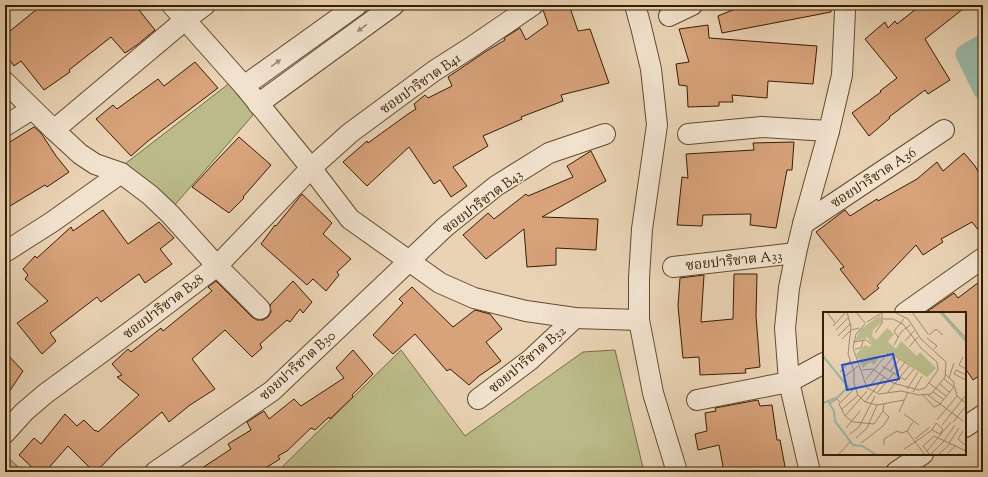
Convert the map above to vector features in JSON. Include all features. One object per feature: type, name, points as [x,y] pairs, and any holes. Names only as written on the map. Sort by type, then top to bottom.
[{"type":"street","points":[[172,5],[244,86],[311,168],[350,219],[440,283],[474,298],[526,311],[575,318],[639,320]]},
{"type":"street","points":[[54,130],[205,5]]},
{"type":"street","points":[[244,86],[357,5]]},
{"type":"street","points":[[258,104],[394,5]]},
{"type":"street","name":"ซอยปาริชาต B41","points":[[311,168],[350,133],[434,71],[534,5]]},
{"type":"street","points":[[634,5],[651,69],[657,125],[642,229],[639,278],[639,320],[653,393],[677,472]]},
{"type":"street","points":[[669,16],[692,5]]},
{"type":"street","points":[[810,472],[789,382],[785,328],[789,288],[796,253],[830,131],[842,75],[850,7]]},
{"type":"street","points":[[5,82],[80,154],[95,164],[121,173],[150,195],[260,309]]},
{"type":"street","points":[[5,126],[32,109]]},
{"type":"street","points":[[688,134],[762,126],[830,131]]},
{"type":"street","name":"ซอยปาริชาต A36","points":[[803,224],[944,130]]},
{"type":"street","name":"ซอยปาริชาต B43","points":[[409,260],[445,227],[496,186],[549,153],[605,134]]},
{"type":"street","name":"ซอยปาริชาต B28","points":[[5,432],[24,412],[45,394],[217,266],[311,168]]},
{"type":"street","points":[[5,252],[52,222],[121,173]]},
{"type":"street","name":"ซอยปาริชาต A33","points":[[673,266],[796,253]]},
{"type":"street","points":[[905,312],[983,258]]},
{"type":"street","name":"ซอยปาริชาต B30","points":[[155,472],[272,390],[409,260]]},
{"type":"street","name":"ซอยปาริชาต B32","points":[[478,399],[530,360],[575,318]]},
{"type":"street","points":[[697,400],[789,382],[823,363]]},
{"type":"street","points":[[966,426],[983,415]]},
{"type":"street","points":[[896,472],[922,455]]},
{"type":"green space","points":[[231,82],[253,115],[173,207],[121,167]]},
{"type":"green space","points":[[401,350],[465,436],[583,352],[615,350],[644,472],[277,472]]},
{"type":"green space","points":[[5,455],[24,472],[5,472]]},
{"type":"building","points":[[42,5],[135,5],[155,30],[125,53],[111,37],[69,70],[70,72],[44,90],[21,61],[14,66],[5,54],[5,35]]},
{"type":"building","points":[[550,5],[569,5],[578,31],[590,29],[609,83],[561,95],[563,101],[521,117],[522,119],[483,136],[488,146],[453,167],[467,186],[451,197],[440,180],[434,184],[409,147],[367,186],[343,162],[367,141],[368,143],[416,109],[414,104],[425,95],[428,98],[452,86],[448,77],[505,40],[504,38],[520,28],[526,40],[548,24],[543,10]]},
{"type":"building","points":[[745,5],[831,5],[831,12],[722,33],[718,16]]},
{"type":"building","points":[[921,5],[968,5],[925,39],[950,80],[928,94],[925,90],[889,117],[890,118],[869,136],[852,113],[881,92],[880,91],[897,78],[865,39],[885,22],[888,28],[895,21],[897,24]]},
{"type":"building","points":[[708,25],[709,38],[817,46],[813,84],[768,81],[767,98],[732,95],[733,102],[719,102],[719,106],[688,107],[687,86],[679,85],[676,64],[689,62],[679,29]]},
{"type":"building","points":[[195,62],[218,88],[148,141],[131,156],[96,119],[113,105],[117,109],[158,79],[164,86]]},
{"type":"building","points":[[34,127],[41,133],[56,156],[69,172],[47,187],[45,185],[5,209],[5,145]]},
{"type":"building","points":[[239,137],[271,165],[243,197],[244,198],[229,213],[192,187]]},
{"type":"building","points":[[794,142],[792,170],[787,170],[776,228],[750,225],[751,214],[703,215],[702,226],[677,225],[682,177],[688,178],[686,154],[754,150],[753,143]]},
{"type":"building","points":[[591,151],[606,181],[542,217],[598,219],[596,250],[556,248],[556,265],[527,267],[524,229],[486,259],[463,235],[488,213],[494,219],[526,194],[528,196],[573,177],[567,166]]},
{"type":"building","points":[[964,153],[975,166],[983,180],[983,236],[972,222],[941,239],[943,242],[923,255],[916,245],[877,286],[879,288],[864,300],[840,269],[844,267],[816,232],[845,210],[850,216],[877,199],[878,201],[917,179],[937,162],[943,171]]},
{"type":"building","points":[[302,194],[332,223],[323,234],[351,259],[337,272],[339,275],[326,291],[313,279],[307,285],[261,244],[275,225],[276,226]]},
{"type":"building","points":[[103,210],[128,244],[159,222],[174,238],[160,249],[172,264],[145,283],[139,274],[101,302],[97,297],[50,333],[56,341],[42,354],[17,323],[48,301],[25,279],[28,275],[23,269],[35,256],[37,258],[71,227],[73,231]]},
{"type":"building","points":[[734,274],[757,274],[756,316],[760,367],[745,369],[746,373],[700,375],[699,357],[683,358],[678,306],[680,278],[704,275],[701,322],[733,319]]},
{"type":"building","points":[[983,279],[983,373],[973,380],[966,370],[966,312],[926,312],[954,293],[958,298]]},
{"type":"building","points":[[216,281],[252,317],[257,320],[263,320],[268,317],[271,312],[270,305],[293,281],[312,302],[303,313],[300,309],[290,322],[287,320],[260,344],[262,348],[252,357],[225,330],[192,359],[215,389],[190,405],[169,422],[162,412],[117,450],[96,472],[94,472],[68,446],[45,472],[37,472],[19,455],[34,438],[41,444],[65,414],[77,426],[84,420],[98,432],[139,395],[117,377],[122,375],[112,364],[128,349],[131,352],[161,328],[163,331],[212,291],[208,287]]},
{"type":"building","points":[[412,287],[453,327],[475,310],[490,314],[502,329],[486,342],[501,361],[469,385],[450,369],[447,371],[415,334],[393,354],[373,335],[403,303],[399,299]]},
{"type":"building","points":[[353,350],[373,374],[352,395],[353,397],[330,419],[329,417],[315,430],[311,428],[287,451],[278,456],[280,459],[259,472],[196,472],[231,449],[228,444],[251,430],[247,422],[264,411],[269,419],[294,399],[301,406],[344,378],[336,368]]},
{"type":"building","points":[[5,352],[23,371],[5,398]]},
{"type":"building","points":[[758,400],[760,406],[772,405],[777,440],[780,440],[786,472],[724,472],[719,445],[698,450],[695,434],[707,431],[705,413],[716,411],[715,408]]},
{"type":"waterway","points":[[983,43],[965,54],[983,91]]}]
